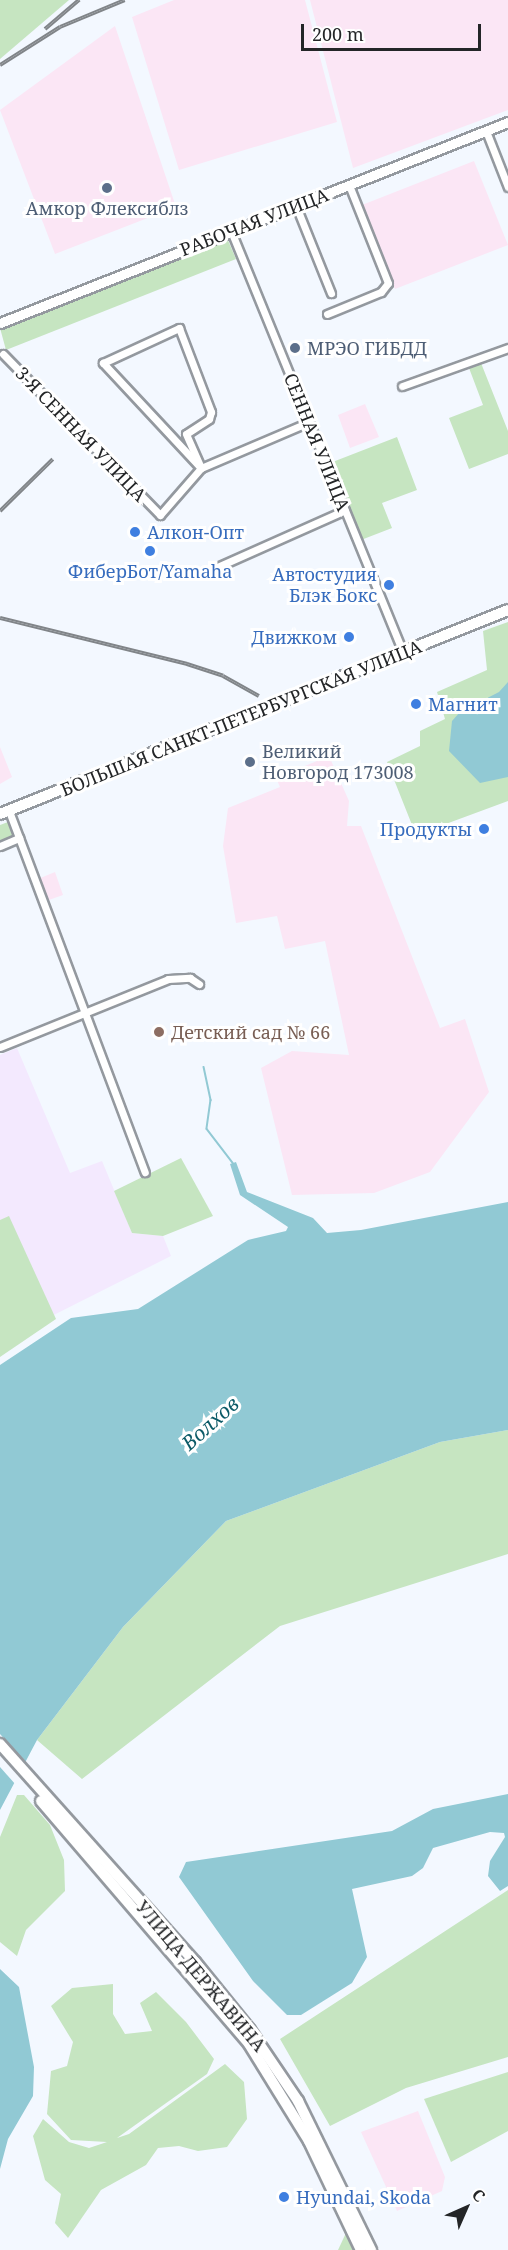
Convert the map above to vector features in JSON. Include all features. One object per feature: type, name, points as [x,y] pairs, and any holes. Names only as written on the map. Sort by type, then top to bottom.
[{"type":"main road","name":"РАБОЧАЯ УЛИЦА","points":[[0,323],[508,122]]},
{"type":"main road","name":"БОЛЬШАЯ САНКТ-ПЕТЕРБУРГСКАЯ УЛИЦА","points":[[481,620],[508,603]]},
{"type":"main road","name":"БОЛЬШАЯ САНКТ-ПЕТЕРБУРГСКАЯ УЛИЦА","points":[[5,813],[508,610]]},
{"type":"main road","points":[[0,1744],[105,1868]]},
{"type":"main road","points":[[0,1755],[105,1868]]},
{"type":"main road","name":"УЛИЦА ДЕРЖАВИНА","points":[[105,1868],[219,2005],[276,2084],[318,2158],[361,2250]]},
{"type":"main road","name":"УЛИЦА ДЕРЖАВИНА","points":[[105,1868],[201,1970],[272,2061],[327,2156],[371,2250]]},
{"type":"street","points":[[486,131],[508,187]]},
{"type":"street","points":[[327,314],[381,292],[388,283],[350,184]]},
{"type":"street","points":[[296,206],[331,293]]},
{"type":"street","name":"СЕННАЯ УЛИЦА","points":[[231,231],[403,653]]},
{"type":"street","points":[[179,328],[211,412],[209,419],[186,434],[201,468],[103,363],[179,328]]},
{"type":"street","points":[[402,386],[508,348]]},
{"type":"street","name":"3-Я СЕННАЯ УЛИЦА","points":[[3,354],[160,515],[201,468]]},
{"type":"street","points":[[201,468],[309,422]]},
{"type":"street","points":[[215,568],[345,510]]},
{"type":"street","points":[[5,813],[19,838],[145,1172]]},
{"type":"street","points":[[0,846],[19,838]]},
{"type":"street","points":[[0,1047],[168,979],[190,978],[199,984]]},
{"type":"shaded area","points":[[174,0],[305,0],[337,122],[179,170],[132,17]]},
{"type":"shaded area","points":[[310,0],[508,0],[508,110],[353,168]]},
{"type":"shaded area","points":[[115,26],[176,207],[55,254],[0,110]]},
{"type":"shaded area","points":[[474,161],[508,245],[395,289],[362,205]]},
{"type":"shaded area","points":[[365,404],[379,437],[350,448],[338,415]]},
{"type":"shaded area","points":[[0,747],[12,777],[0,784]]},
{"type":"shaded area","points":[[329,756],[349,801],[347,826],[361,826],[440,1028],[465,1019],[489,1092],[430,1172],[374,1193],[292,1195],[261,1068],[292,1051],[349,1055],[325,941],[285,949],[277,916],[236,923],[223,846],[228,808],[280,787],[276,778]]},
{"type":"shaded area","points":[[55,872],[63,895],[46,901],[38,879]]},
{"type":"shaded area","points":[[17,1048],[70,1173],[102,1161],[132,1233],[163,1236],[171,1256],[0,1342],[0,1055]]},
{"type":"shaded area","points":[[418,2111],[445,2177],[442,2191],[397,2211],[361,2132]]},
{"type":"green space","points":[[0,0],[69,0],[0,59]]},
{"type":"green space","points":[[227,238],[236,259],[6,350],[0,328]]},
{"type":"green space","points":[[481,363],[508,431],[508,454],[469,469],[449,418],[483,405],[469,368]]},
{"type":"green space","points":[[397,437],[417,490],[382,503],[392,528],[361,540],[330,463]]},
{"type":"green space","points":[[508,622],[508,801],[416,835],[387,762],[420,746],[420,731],[445,719],[437,692],[487,670],[483,631]]},
{"type":"green space","points":[[8,822],[14,838],[0,844],[0,825]]},
{"type":"green space","points":[[181,1158],[213,1216],[163,1236],[132,1233],[114,1191]]},
{"type":"green space","points":[[9,1216],[56,1319],[0,1357],[0,1220]]},
{"type":"green space","points":[[508,1430],[508,1554],[280,1626],[82,1779],[37,1740],[123,1627],[226,1521],[440,1442]]},
{"type":"green space","points":[[17,1795],[24,1795],[50,1825],[64,1860],[65,1891],[26,1930],[17,1956],[0,1942],[0,1837]]},
{"type":"green space","points":[[508,1890],[508,2057],[406,2088],[330,2126],[280,2039]]},
{"type":"green space","points":[[113,1984],[113,2014],[125,2034],[152,2031],[140,2003],[156,1992],[186,2022],[214,2059],[207,2074],[117,2138],[129,2134],[225,2064],[244,2082],[247,2119],[227,2147],[198,2151],[179,2146],[158,2148],[146,2165],[101,2190],[68,2238],[55,2223],[61,2194],[45,2180],[33,2136],[43,2119],[69,2142],[89,2148],[107,2142],[71,2140],[47,2114],[51,2071],[67,2066],[73,2042],[51,2006],[72,1988]]},
{"type":"green space","points":[[508,2072],[508,2131],[451,2162],[424,2099]]},
{"type":"green space","points":[[348,2232],[355,2250],[338,2250],[346,2233]]},
{"type":"water","points":[[508,682],[508,777],[480,783],[449,751],[452,721],[460,712],[499,692]]},
{"type":"water","name":"Волхов","points":[[236,1162],[247,1192],[313,1218],[327,1233],[361,1230],[508,1202],[508,1430],[440,1442],[226,1521],[123,1627],[37,1740],[0,1810],[0,1365],[71,1318],[138,1309],[248,1240],[286,1231],[288,1227],[240,1195],[230,1164]]},
{"type":"water","points":[[508,1794],[508,1886],[500,1891],[488,1876],[490,1861],[505,1837],[504,1833],[490,1832],[433,1848],[423,1868],[412,1876],[352,1889],[367,1957],[352,1983],[301,2015],[287,2015],[253,1981],[179,1877],[186,1862],[392,1831],[433,1809]]},
{"type":"water","points":[[0,1969],[19,1987],[34,2067],[33,2096],[8,2139],[0,2169]]},
{"type":"pier","points":[[0,1734],[27,1764],[16,1785],[0,1767]]},
{"type":"waterway","points":[[204,1067],[211,1100],[207,1129],[233,1163]]},
{"type":"railway","points":[[45,29],[79,0]]},
{"type":"railway","points":[[0,65],[60,27],[125,0]]},
{"type":"railway","points":[[0,511],[53,459]]},
{"type":"railway","points":[[0,618],[187,664],[223,676],[259,696]]},
{"type":"place","name":"Амкор Флексиблз","points":[[107,188]]},
{"type":"place","name":"МРЭО ГИБДД","points":[[295,348]]},
{"type":"place","name":"Алкон-Опт","points":[[135,532]]},
{"type":"place","name":"ФиберБот/Yamaha","points":[[150,551]]},
{"type":"place","name":"Автостудия Блэк Бокс","points":[[389,585]]},
{"type":"place","name":"Движком","points":[[349,637]]},
{"type":"place","name":"Магнит","points":[[416,704]]},
{"type":"place","name":"Великий Новгород 173008","points":[[250,762]]},
{"type":"place","name":"Продукты","points":[[484,829]]},
{"type":"place","name":"Детский сад № 66","points":[[159,1032]]},
{"type":"place","name":"Hyundai, Skoda","points":[[284,2197]]}]
